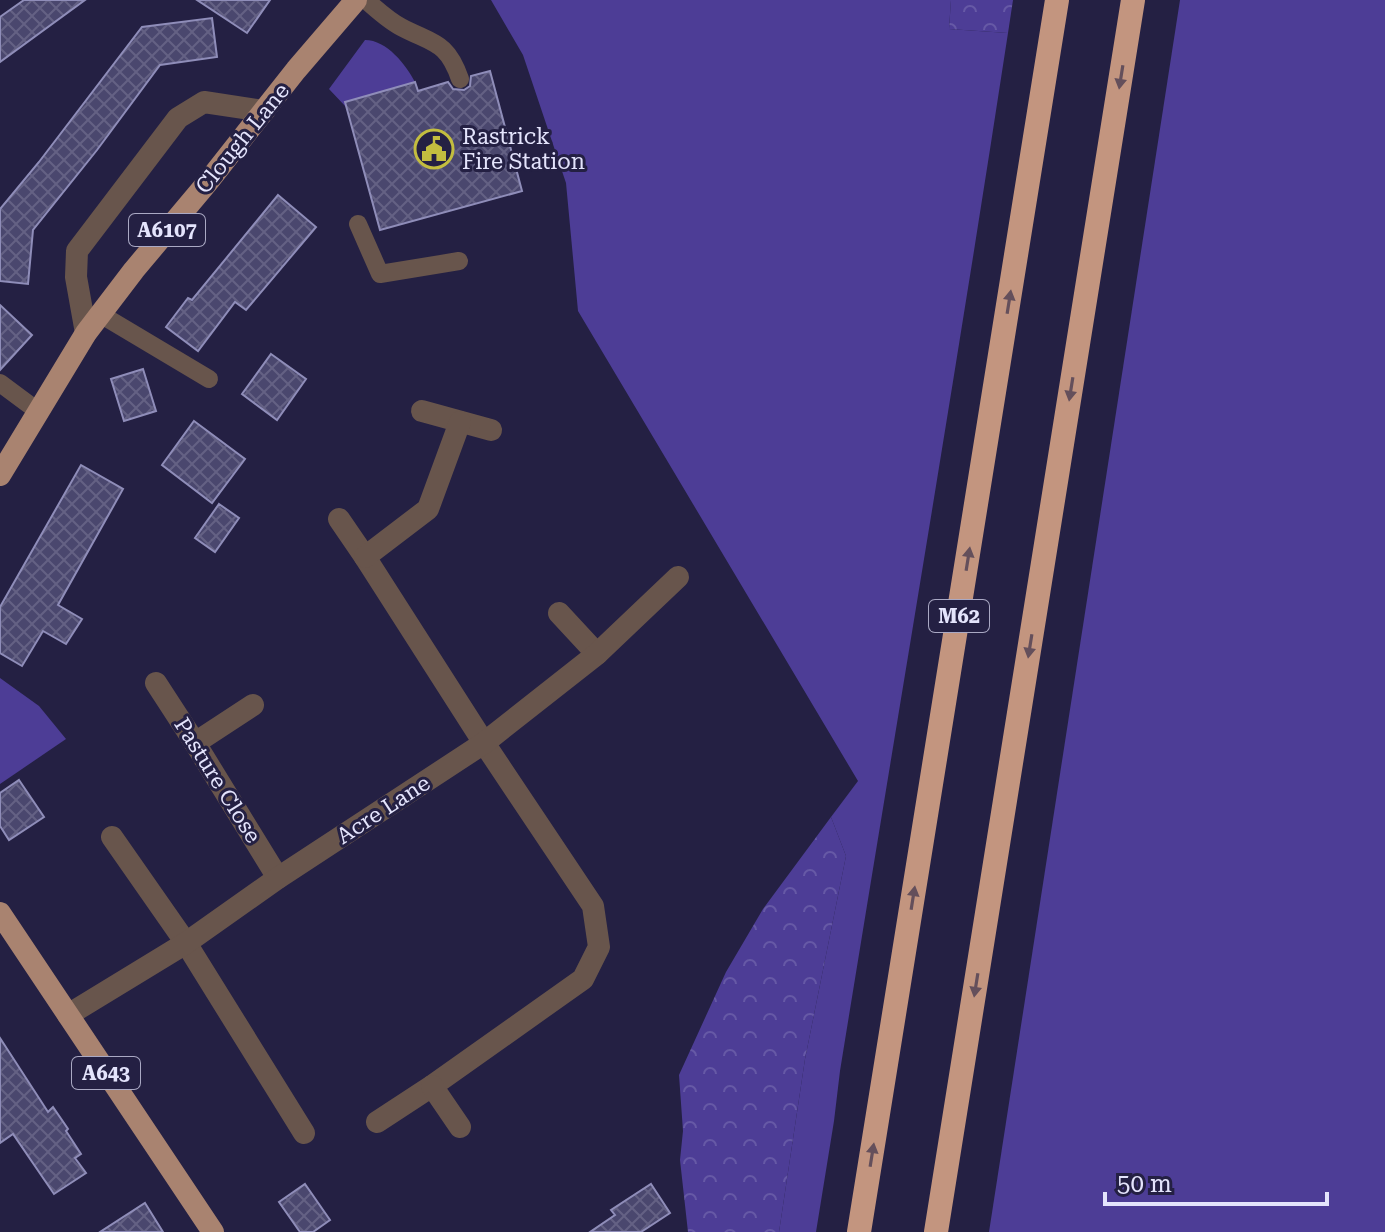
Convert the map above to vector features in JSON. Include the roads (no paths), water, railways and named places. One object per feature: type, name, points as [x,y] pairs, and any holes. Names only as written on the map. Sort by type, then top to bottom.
[{"type":"highway","name":"M62","points":[[859,1232],[1057,0]]},
{"type":"highway","points":[[936,1232],[1133,0]]},
{"type":"main road","name":"Clough Lane","points":[[0,475],[57,378],[100,314],[356,0]]},
{"type":"main road","name":"A643","points":[[0,913],[213,1232]]},
{"type":"street","points":[[86,333],[76,277],[77,251],[178,118],[204,102],[264,111]]},
{"type":"street","points":[[422,411],[491,430]]},
{"type":"street","points":[[365,557],[428,509],[460,422]]},
{"type":"street","points":[[339,519],[593,906],[599,947],[583,979],[377,1122]]},
{"type":"street","name":"Acre Lane","points":[[68,1015],[186,943],[278,878],[484,743],[597,654],[678,577]]},
{"type":"street","points":[[559,613],[597,654]]},
{"type":"street","name":"Pasture Close","points":[[156,683],[278,878]]},
{"type":"street","points":[[195,743],[253,705]]},
{"type":"street","points":[[112,837],[186,943],[304,1133]]},
{"type":"street","points":[[432,1086],[460,1127]]},
{"type":"lane","points":[[366,0],[391,21],[443,47],[455,64],[460,79]]},
{"type":"lane","points":[[358,224],[380,274],[459,261]]},
{"type":"lane","points":[[100,314],[209,379]]},
{"type":"lane","points":[[0,383],[39,412]]},
{"type":"place","name":"Rastrick Fire Station","points":[[434,149]]}]
